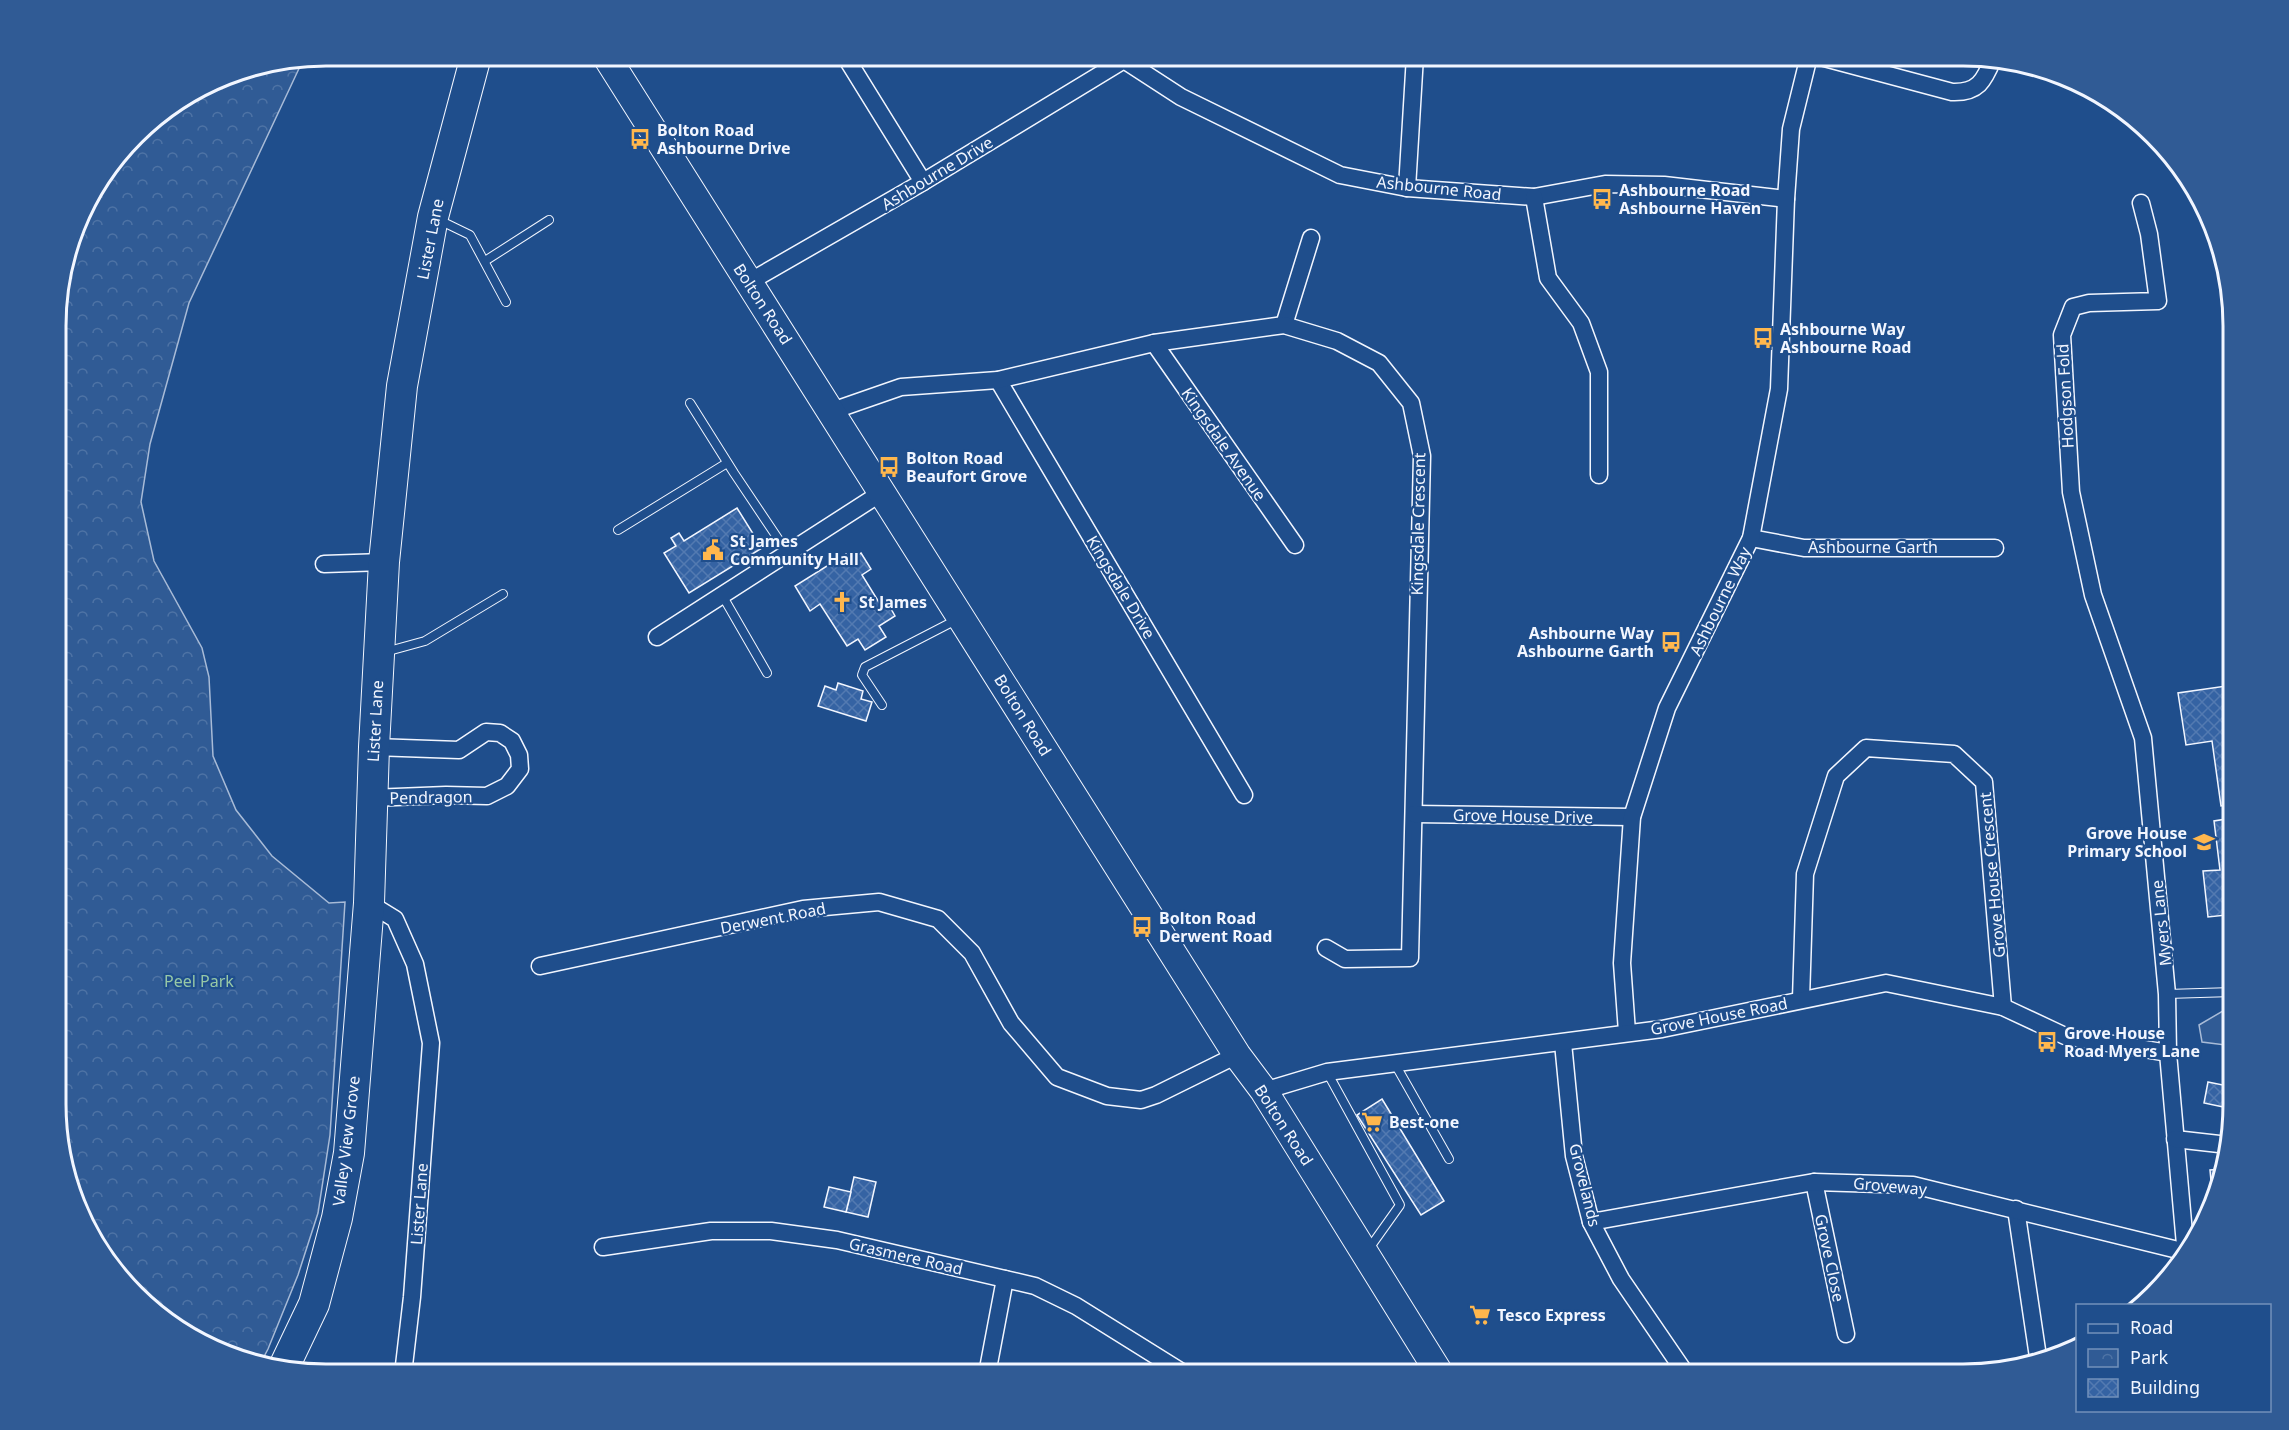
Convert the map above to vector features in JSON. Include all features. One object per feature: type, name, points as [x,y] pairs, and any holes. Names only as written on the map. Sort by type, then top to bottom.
[{"type":"highway","name":"Lister Lane","points":[[369,903],[371,798],[384,562],[402,386],[433,217],[473,66]]},
{"type":"highway","name":"Valley View Grove","points":[[287,1361],[314,1304],[337,1218],[348,1153],[369,903]]},
{"type":"main road","name":"Bolton Road","points":[[612,66],[1238,1055],[1264,1091],[1434,1364]]},
{"type":"street","points":[[851,66],[923,182]]},
{"type":"street","name":"Ashbourne Drive","points":[[749,282],[923,182],[1110,66]]},
{"type":"street","name":"Ashbourne Road","points":[[1135,66],[1180,97],[1340,175],[1407,188],[1534,197],[1605,184],[1664,185],[1786,199]]},
{"type":"street","points":[[1407,188],[1414,66]]},
{"type":"street","name":"Ashbourne Way","points":[[1627,1032],[1622,963],[1632,817],[1667,708],[1751,538],[1779,389],[1791,129],[1807,66]]},
{"type":"street","points":[[1854,66],[1943,90],[1965,93],[1985,80],[1990,68]]},
{"type":"street","points":[[1534,197],[1548,278],[1581,323],[1599,372],[1599,475]]},
{"type":"street","name":"Hodgson Fold","points":[[2071,492],[2062,335],[2073,307],[2089,303],[2158,301],[2149,234],[2141,203]]},
{"type":"street","points":[[1284,325],[1311,238]]},
{"type":"street","name":"Kingsdale Crescent","points":[[832,411],[901,387],[998,380],[1154,342],[1284,325],[1337,341],[1379,363],[1411,403],[1422,456],[1410,958],[1345,959],[1326,948]]},
{"type":"street","name":"Kingsdale Avenue","points":[[1154,342],[1295,545]]},
{"type":"street","name":"Kingsdale Drive","points":[[998,380],[1244,795]]},
{"type":"street","name":"Myers Lane","points":[[2071,492],[2093,595],[2143,738],[2167,994],[2168,1053],[2185,1240]]},
{"type":"street","points":[[657,637],[881,493]]},
{"type":"street","name":"Ashbourne Garth","points":[[1751,538],[1804,548],[1995,548]]},
{"type":"street","points":[[324,564],[384,562]]},
{"type":"street","name":"Pendragon","points":[[371,798],[487,796],[507,786],[520,769],[519,755],[512,741],[500,733],[486,732],[459,750],[374,747]]},
{"type":"street","name":"Grove House Crescent","points":[[1801,999],[1805,874],[1836,776],[1866,748],[1954,754],[1984,782],[2003,1007]]},
{"type":"street","name":"Grove House Drive","points":[[1414,814],[1632,817]]},
{"type":"street","name":"Derwent Road","points":[[540,966],[803,909],[879,902],[938,920],[972,953],[1011,1023],[1057,1077],[1107,1096],[1141,1100],[1238,1055]]},
{"type":"street","name":"Lister Lane","points":[[369,903],[395,919],[415,964],[431,1042],[412,1297],[404,1364]]},
{"type":"street","name":"Grove House Road","points":[[1264,1091],[1326,1072],[1662,1029],[1886,983],[2003,1007],[2065,1036],[2168,1053]]},
{"type":"street","name":"Grovelands","points":[[1563,1042],[1574,1156],[1591,1222],[1621,1280],[1679,1364]]},
{"type":"street","points":[[2175,1139],[2220,1144]]},
{"type":"street","name":"Groveway","points":[[1591,1222],[1814,1182],[1912,1185],[2016,1209],[2177,1252]]},
{"type":"street","name":"Grove Close","points":[[1814,1182],[1846,1334]]},
{"type":"street","points":[[2016,1209],[2037,1353]]},
{"type":"street","name":"Grasmere Road","points":[[603,1247],[711,1231],[771,1231],[837,1240],[1035,1286],[1076,1305],[1169,1364]]},
{"type":"street","points":[[989,1364],[1005,1279]]},
{"type":"lane","points":[[433,217],[470,235],[507,302]]},
{"type":"lane","points":[[485,261],[549,220]]},
{"type":"lane","points":[[690,403],[787,552]]},
{"type":"lane","points":[[618,530],[727,463]]},
{"type":"lane","points":[[379,654],[424,641],[503,594]]},
{"type":"lane","points":[[722,595],[767,672]]},
{"type":"lane","points":[[882,705],[861,675],[865,667],[961,617]]},
{"type":"lane","points":[[2167,994],[2223,992]]},
{"type":"lane","points":[[1395,1064],[1449,1159]]},
{"type":"lane","points":[[1326,1072],[1400,1205],[1365,1255]]},
{"type":"shaded area","points":[[2223,1011],[2223,1045],[2202,1042],[2199,1025]]},
{"type":"green space","name":"Peel Park","points":[[299,68],[189,303],[150,444],[141,502],[154,561],[202,648],[209,677],[213,756],[236,810],[272,856],[329,903],[345,902],[330,1135],[318,1213],[298,1275],[264,1356],[226,1344],[181,1320],[154,1300],[130,1276],[101,1234],[86,1204],[71,1155],[66,1104],[66,326],[68,292],[80,242],[101,196],[130,154],[154,130],[181,110],[211,93],[258,75]]},
{"type":"building","name":"St James Community Hall","points":[[737,508],[762,548],[689,593],[664,553],[676,546],[671,538],[679,533],[684,541]]},
{"type":"building","name":"St James","points":[[861,553],[871,569],[862,575],[880,604],[886,600],[895,616],[879,626],[886,637],[865,650],[858,639],[847,646],[820,604],[810,611],[795,586],[846,554],[850,561]]},
{"type":"building","points":[[838,683],[863,691],[861,699],[872,702],[866,721],[818,706],[825,686],[836,690]]},
{"type":"building","points":[[2223,686],[2223,806],[2221,806],[2212,741],[2186,745],[2178,693]]},
{"type":"building","points":[[2223,820],[2223,915],[2208,917],[2203,871],[2220,870],[2214,821]]},
{"type":"building","points":[[2208,1082],[2223,1085],[2223,1107],[2204,1103]]},
{"type":"building","points":[[1382,1099],[1444,1201],[1421,1215],[1357,1115]]},
{"type":"building","points":[[2210,1170],[2215,1170],[2211,1181]]},
{"type":"building","points":[[854,1177],[876,1182],[868,1217],[846,1212]]},
{"type":"building","points":[[829,1187],[851,1192],[846,1212],[824,1207]]},
{"type":"place","name":"Bolton Road Ashbourne Drive","points":[[640,139]]},
{"type":"place","name":"Ashbourne Road Ashbourne Haven","points":[[1602,199]]},
{"type":"place","name":"Ashbourne Way Ashbourne Road","points":[[1763,338]]},
{"type":"place","name":"Bolton Road Beaufort Grove","points":[[889,467]]},
{"type":"place","name":"St James Community Hall","points":[[713,550]]},
{"type":"place","name":"St James","points":[[842,602]]},
{"type":"place","name":"Ashbourne Way Ashbourne Garth","points":[[1671,642]]},
{"type":"place","name":"Grove House Primary School","points":[[2204,842]]},
{"type":"place","name":"Bolton Road Derwent Road","points":[[1142,927]]},
{"type":"place","name":"Grove House Road Myers Lane","points":[[2047,1042]]},
{"type":"place","name":"Best-one","points":[[1372,1122]]},
{"type":"place","name":"Tesco Express","points":[[1480,1315]]}]
